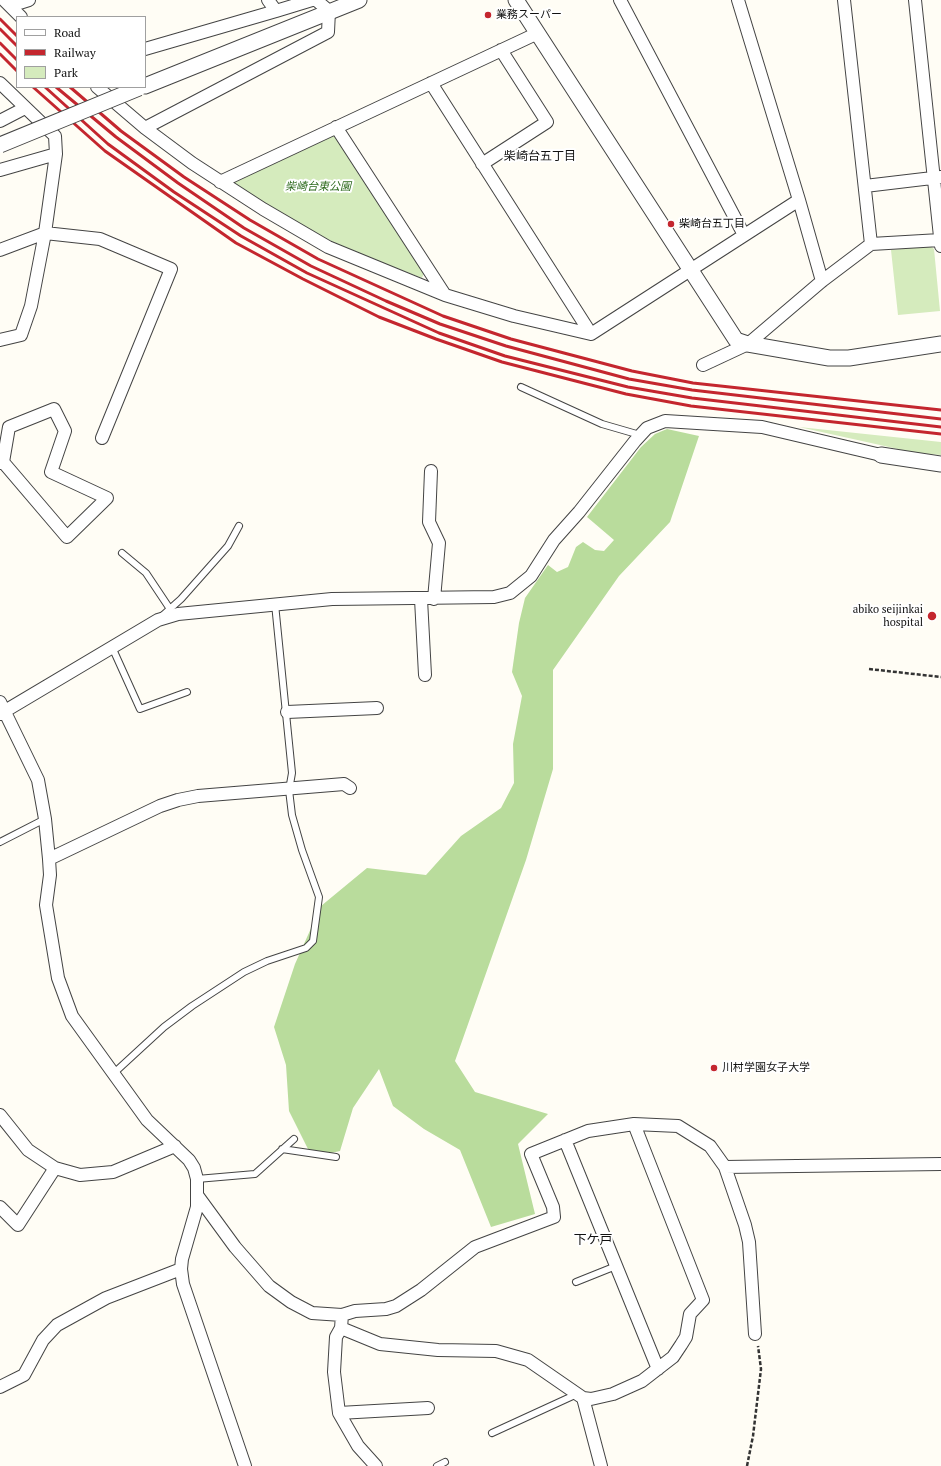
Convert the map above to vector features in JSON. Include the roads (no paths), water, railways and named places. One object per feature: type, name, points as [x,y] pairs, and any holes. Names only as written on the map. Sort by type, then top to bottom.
[{"type":"street","points":[[7,3],[29,0]]},
{"type":"street","points":[[268,0],[276,11]]},
{"type":"street","points":[[146,48],[312,0]]},
{"type":"street","points":[[316,0],[330,11]]},
{"type":"street","points":[[146,85],[359,0]]},
{"type":"street","points":[[516,0],[736,340],[748,344],[829,358],[849,358],[941,344]]},
{"type":"street","points":[[621,0],[744,235]]},
{"type":"street","points":[[738,0],[822,281]]},
{"type":"street","points":[[844,0],[870,244]]},
{"type":"street","points":[[915,0],[937,178],[941,246]]},
{"type":"street","points":[[7,3],[20,16]]},
{"type":"street","points":[[144,128],[328,32],[330,11]]},
{"type":"street","points":[[220,182],[538,33]]},
{"type":"street","points":[[482,164],[547,122],[501,50]]},
{"type":"street","points":[[0,83],[55,136],[56,154],[45,233],[30,306],[21,335],[0,340]]},
{"type":"street","points":[[431,83],[591,334]]},
{"type":"street","points":[[97,88],[144,128],[220,182],[328,247],[445,295],[514,316],[591,334],[799,200]]},
{"type":"street","points":[[0,145],[140,88]]},
{"type":"street","points":[[0,121],[25,108]]},
{"type":"street","points":[[336,127],[445,295]]},
{"type":"street","points":[[0,170],[56,154]]},
{"type":"street","points":[[865,186],[937,178]]},
{"type":"street","points":[[0,250],[45,233],[100,239],[170,269],[102,438]]},
{"type":"street","points":[[703,365],[748,344],[822,281],[870,244],[940,240]]},
{"type":"street","points":[[54,409],[65,431],[51,472],[107,498],[67,538],[2,463],[9,427],[54,409]]},
{"type":"street","points":[[244,1466],[183,1284],[181,1269],[182,1259],[197,1207],[197,1179],[194,1168],[189,1160],[147,1120],[72,1016],[58,978],[46,905],[50,875],[49,859],[45,820],[38,780],[2,709],[158,620],[178,614],[332,599],[434,599],[494,597],[510,593],[521,586],[531,576],[554,540],[579,512],[640,435],[656,423],[665,421],[762,427],[881,455],[941,464]]},
{"type":"street","points":[[431,471],[429,522],[439,543],[434,599]]},
{"type":"street","points":[[420,599],[425,674]]},
{"type":"street","points":[[287,712],[377,708]]},
{"type":"street","points":[[49,859],[160,806],[178,800],[198,796],[289,790],[344,784],[350,788]]},
{"type":"street","points":[[0,1115],[28,1150],[55,1168],[80,1175],[113,1172],[174,1146]]},
{"type":"street","points":[[341,1328],[380,1344],[438,1350],[496,1351],[528,1360],[580,1396],[591,1399],[626,1389],[658,1369],[672,1357],[681,1346],[686,1337],[690,1314],[703,1300],[634,1124]]},
{"type":"street","points":[[197,1195],[235,1247],[269,1286],[291,1302],[312,1313],[342,1315],[355,1310],[386,1309],[396,1306],[421,1290],[475,1247],[554,1217],[553,1207],[531,1154],[588,1131],[634,1124],[678,1126],[710,1146],[725,1167],[749,1242],[755,1334]]},
{"type":"street","points":[[565,1140],[658,1369]]},
{"type":"street","points":[[725,1167],[941,1164]]},
{"type":"street","points":[[0,1208],[18,1225],[55,1168]]},
{"type":"street","points":[[0,1387],[24,1375],[43,1340],[57,1325],[106,1298],[181,1269]]},
{"type":"street","points":[[342,1315],[341,1328],[336,1337],[334,1372],[339,1414],[358,1446],[376,1466]]},
{"type":"street","points":[[580,1396],[601,1466]]},
{"type":"street","points":[[339,1414],[428,1408]]},
{"type":"lane","points":[[520,387],[602,424],[640,435]]},
{"type":"lane","points":[[158,620],[228,546],[239,526]]},
{"type":"lane","points":[[122,553],[146,573],[170,609]]},
{"type":"lane","points":[[114,1073],[164,1027],[192,1006],[244,972],[267,961],[306,948],[313,941],[319,896],[302,850],[292,815],[289,790],[292,773],[276,604]]},
{"type":"lane","points":[[112,647],[140,709],[187,692]]},
{"type":"lane","points":[[0,842],[45,820]]},
{"type":"lane","points":[[197,1179],[255,1174],[294,1139]]},
{"type":"lane","points":[[282,1150],[336,1157]]},
{"type":"lane","points":[[576,1282],[616,1266]]},
{"type":"lane","points":[[492,1433],[580,1396]]},
{"type":"lane","points":[[437,1466],[445,1462]]},
{"type":"railway","points":[[0,19],[16,35]]},
{"type":"railway","points":[[0,29],[16,45]]},
{"type":"railway","points":[[0,43],[16,59]]},
{"type":"railway","points":[[0,54],[16,70]]},
{"type":"railway","points":[[34,88],[105,151],[236,243],[379,317],[436,339],[502,362],[626,394],[691,406],[941,434]]},
{"type":"railway","points":[[46,88],[108,144],[174,192],[241,236],[307,273],[439,333],[505,356],[628,387],[692,398],[941,427]]},
{"type":"railway","points":[[57,88],[116,137],[178,183],[244,228],[311,266],[440,324],[506,346],[629,379],[692,390],[941,419]]},
{"type":"railway","points":[[71,88],[121,131],[184,177],[250,220],[318,259],[443,316],[511,339],[632,371],[693,383],[941,410]]},
{"type":"place","name":"業務スーパー","points":[[488,15]]},
{"type":"place","name":"柴崎台五丁目","points":[[671,224]]},
{"type":"place","name":"abiko seijinkai hospital","points":[[932,616]]},
{"type":"place","name":"川村学園女子大学","points":[[714,1068]]},
{"type":"district","name":"柴崎台五丁目","points":[[540,157]]},
{"type":"district","name":"下ケ戸","points":[[593,1240]]},
{"type":"park label","name":"柴崎台東公園","points":[[318,187]]}]
